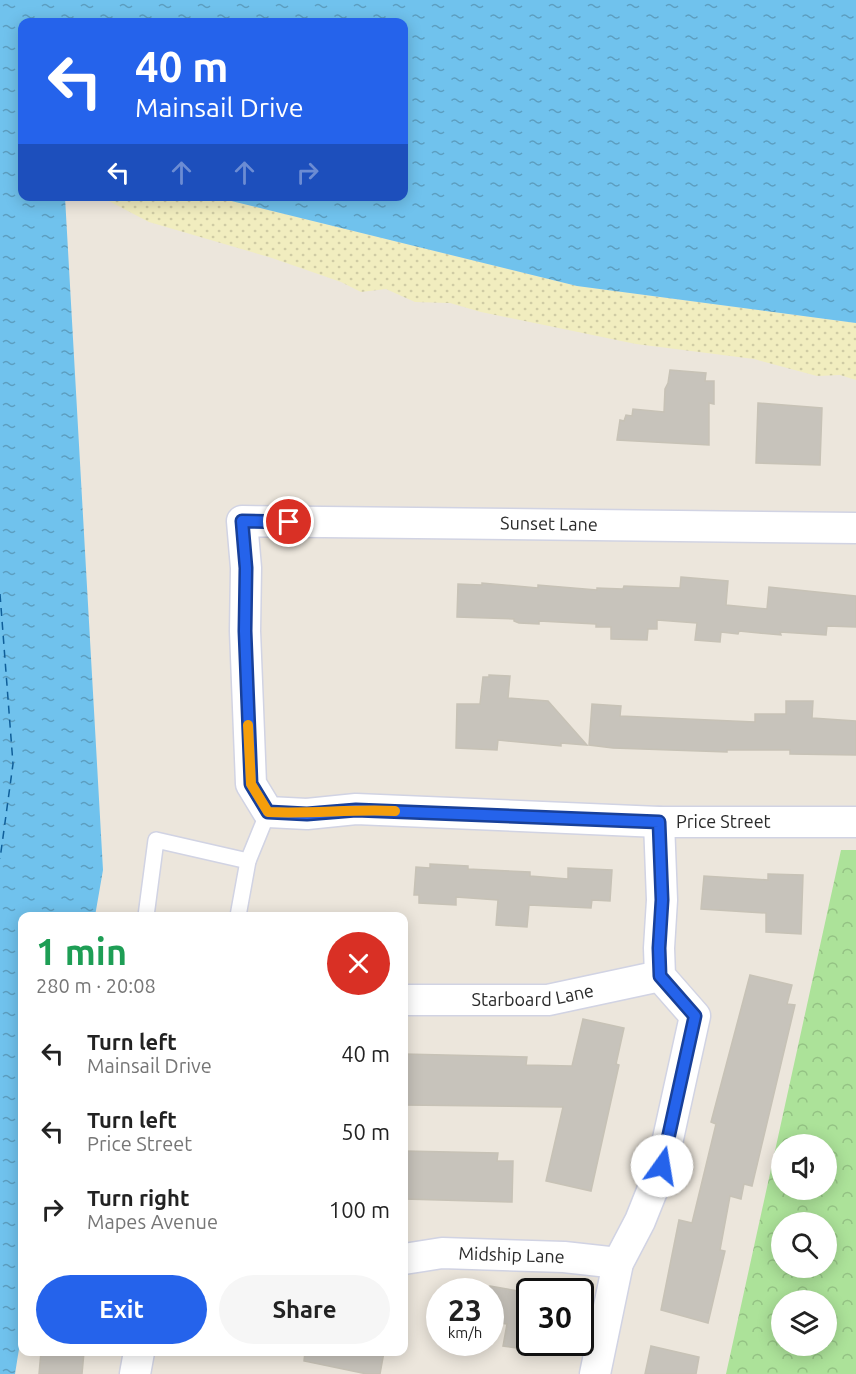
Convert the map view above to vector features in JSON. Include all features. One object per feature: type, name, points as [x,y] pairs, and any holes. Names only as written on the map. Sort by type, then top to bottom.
[{"type":"street","name":"Sunset Lane","points":[[268,812],[251,784],[245,631],[246,568],[242,521],[856,528]]},
{"type":"street","name":"Price Street","points":[[268,812],[307,814],[356,810],[659,822],[856,822]]},
{"type":"street","points":[[595,1374],[618,1263],[640,1221],[662,1166],[695,1016],[660,976],[662,900],[659,822]]},
{"type":"street","name":"Starboard Lane","points":[[408,1000],[548,1000],[660,976]]},
{"type":"street","name":"Midship Lane","points":[[408,1258],[442,1253],[564,1257],[618,1263]]},
{"type":"street","points":[[135,1374],[138,1356]]},
{"type":"lane","points":[[239,912],[248,861],[268,812]]},
{"type":"lane","points":[[147,912],[156,840],[248,861]]},
{"type":"green space","points":[[841,850],[856,850],[856,1374],[726,1374],[771,1169],[771,1200],[837,1200],[837,1134],[779,1134]]},
{"type":"sand","points":[[109,201],[231,201],[577,286],[856,323],[856,380],[840,375],[817,376],[754,359],[636,344],[481,312],[450,303],[415,302],[386,289],[361,292],[341,282],[272,258],[149,222]]},
{"type":"water","points":[[0,0],[856,0],[856,323],[577,286],[231,201],[408,201],[408,18],[18,18],[18,201],[65,201],[103,870],[96,912],[18,912],[18,1355],[15,1374],[0,1374]]},
{"type":"building","points":[[670,370],[706,373],[705,381],[714,381],[714,404],[709,403],[709,445],[617,440],[620,420],[624,421],[626,415],[632,416],[633,409],[664,412],[665,389]]},
{"type":"building","points":[[758,403],[822,408],[820,465],[756,463]]},
{"type":"building","points":[[681,577],[728,581],[726,605],[767,609],[769,587],[856,596],[856,627],[827,626],[826,635],[721,632],[720,642],[695,640],[697,623],[657,620],[657,629],[648,629],[647,640],[611,639],[611,627],[596,627],[596,624],[539,621],[539,624],[519,623],[514,619],[457,617],[458,584],[482,585],[482,583],[538,588],[538,585],[597,590],[597,588],[623,589],[624,586],[680,588]]},
{"type":"building","points":[[489,675],[510,676],[508,698],[548,701],[587,745],[561,743],[561,746],[498,740],[497,750],[456,748],[457,704],[480,704],[483,677],[489,677]]},
{"type":"building","points":[[786,701],[813,701],[812,718],[856,721],[856,755],[790,754],[790,750],[727,750],[727,752],[589,745],[592,704],[621,706],[620,716],[755,722],[755,714],[786,714]]},
{"type":"building","points":[[430,864],[468,866],[468,869],[530,872],[530,876],[568,879],[568,868],[612,870],[610,901],[592,900],[591,908],[529,905],[527,927],[496,925],[498,900],[456,897],[456,905],[419,903],[419,895],[414,895],[416,867],[430,868]]},
{"type":"building","points":[[768,874],[803,875],[801,934],[766,932],[766,913],[701,909],[704,876],[768,880]]},
{"type":"building","points":[[750,975],[792,985],[787,1004],[795,1005],[752,1186],[744,1184],[741,1199],[730,1196],[720,1250],[725,1251],[708,1323],[661,1310],[679,1220],[692,1223],[716,1124],[711,1122]]},
{"type":"building","points":[[583,1019],[624,1028],[616,1064],[619,1065],[591,1191],[546,1181],[563,1107],[408,1105],[408,1054],[527,1057],[526,1065],[572,1066]]},
{"type":"building","points":[[408,1151],[498,1153],[497,1161],[513,1161],[512,1202],[408,1199]]},
{"type":"building","points":[[504,1288],[516,1291],[516,1348],[504,1346],[507,1324],[504,1324]]},
{"type":"building","points":[[651,1346],[699,1357],[696,1374],[645,1374]]},
{"type":"building","points":[[41,1356],[84,1356],[82,1374],[39,1374]]},
{"type":"building","points":[[305,1356],[383,1356],[380,1374],[367,1374],[304,1361]]},
{"type":"ferry route","points":[[0,594],[13,764],[0,859]]},
{"type":"slow traffic","points":[[248,725],[251,784],[268,812],[307,814],[356,810],[395,811]]},
{"type":"route","points":[[289,522],[242,521],[246,568],[245,631],[251,784],[268,812],[307,814],[356,810],[659,822],[662,900],[660,976],[695,1016],[662,1166]]}]
